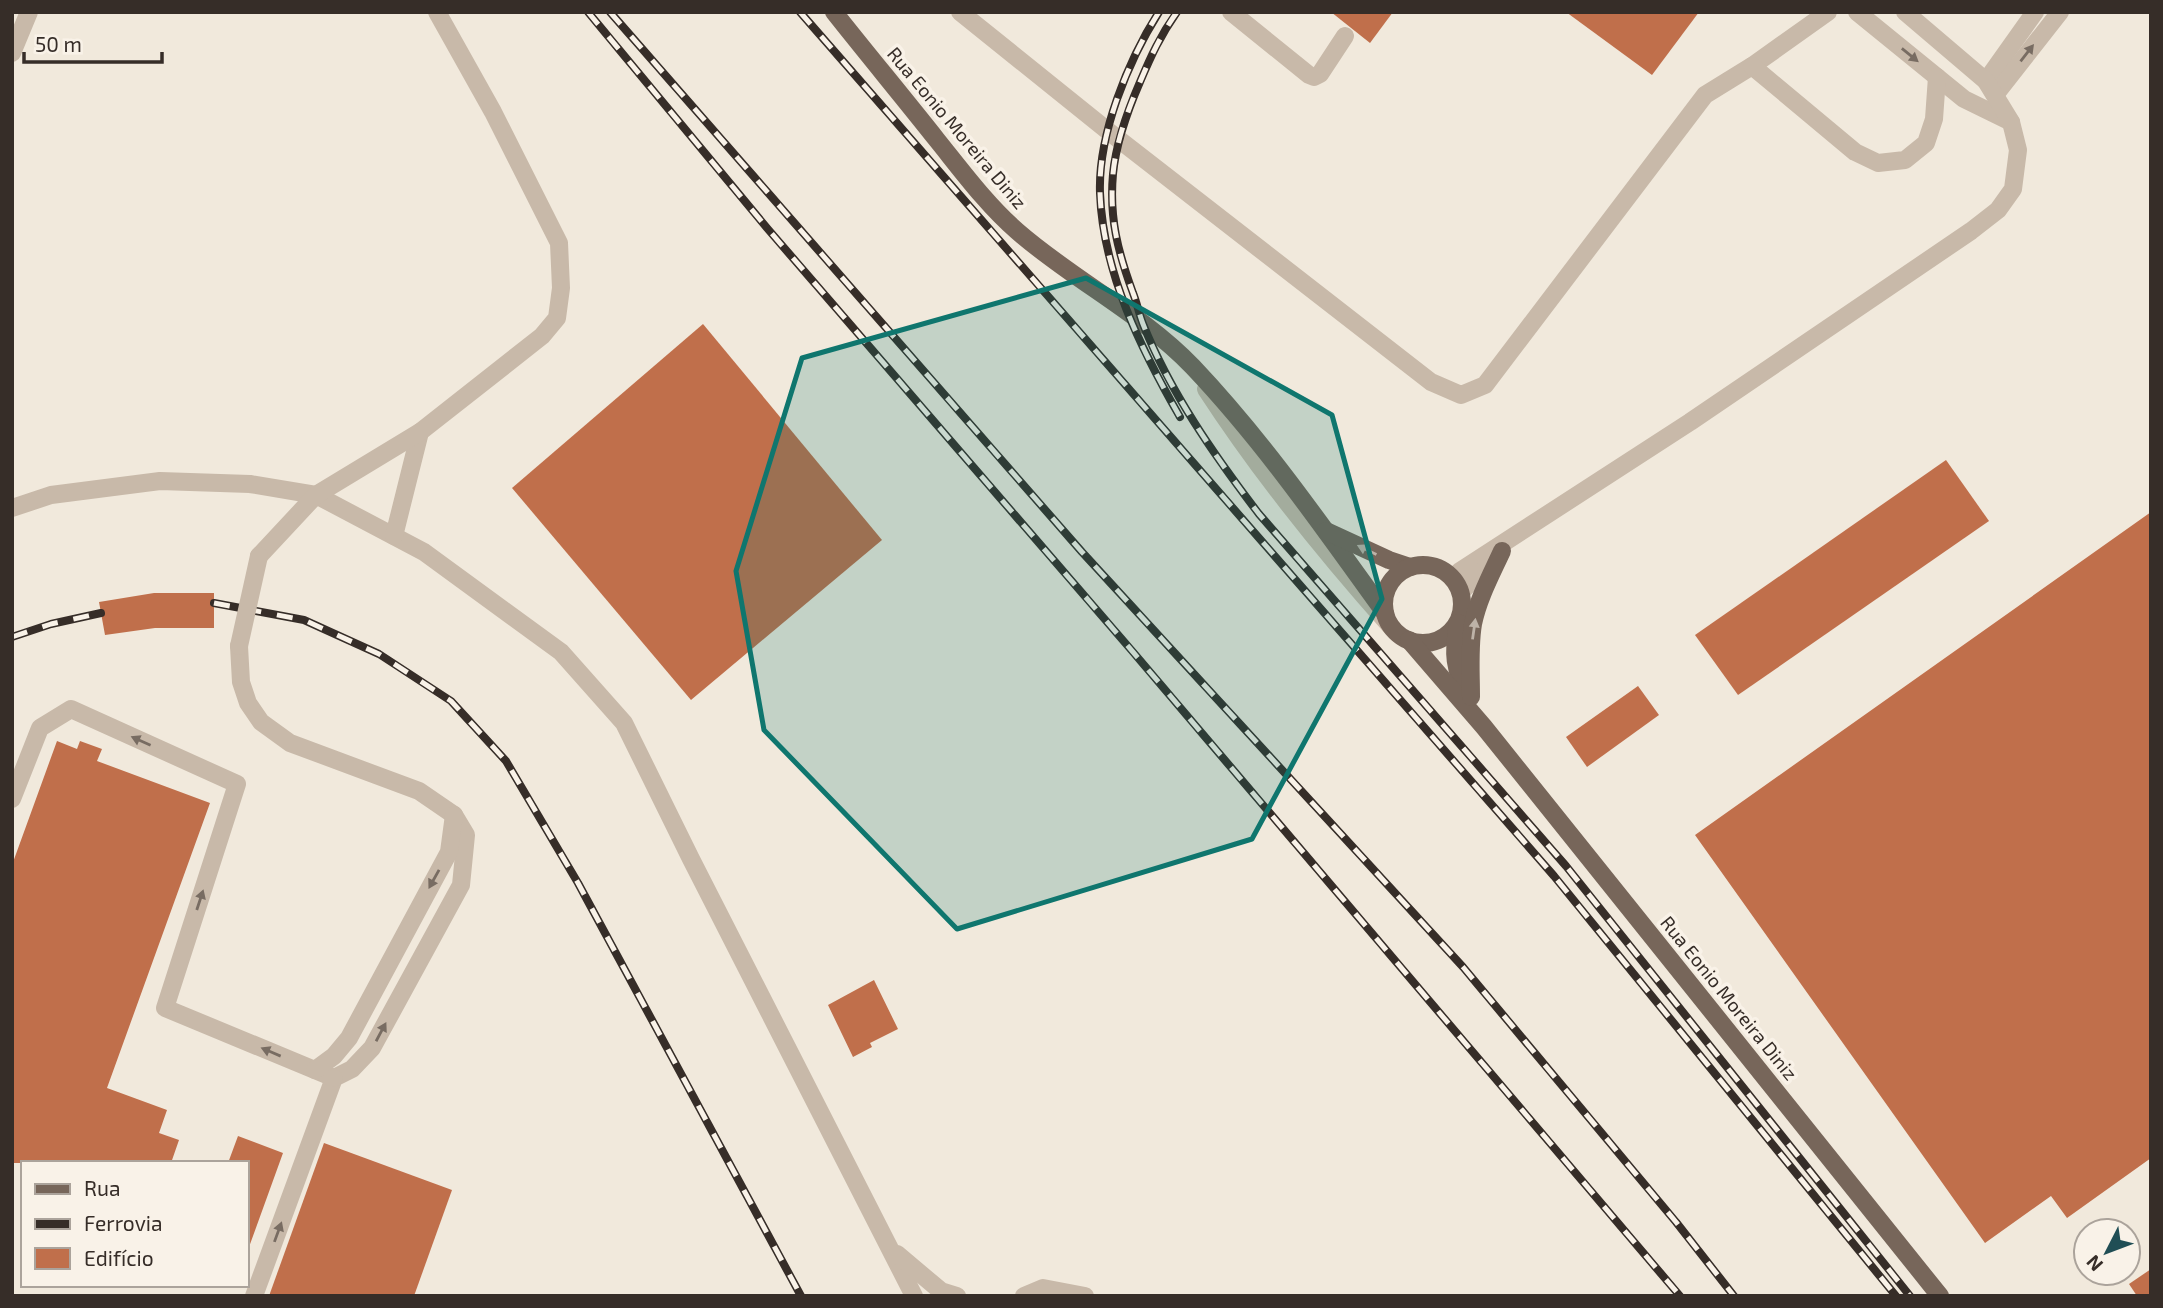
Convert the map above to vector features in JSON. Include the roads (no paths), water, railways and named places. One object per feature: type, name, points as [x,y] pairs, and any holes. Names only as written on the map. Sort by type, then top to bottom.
[{"type":"main road","name":"Rua Eonio Moreira Diniz","points":[[834,12],[971,181],[1015,229],[1052,261],[1127,310],[1191,365],[1247,428],[1326,531],[1389,621]]},
{"type":"main road","name":"Rua Eonio Moreira Diniz","points":[[1326,531],[1388,560],[1410,567]]},
{"type":"main road","points":[[1471,697],[1473,624],[1479,602],[1502,551]]},
{"type":"main road","points":[[1425,565],[1440,568],[1457,585],[1462,608],[1458,623],[1446,637],[1428,643],[1409,640],[1389,621],[1385,594],[1394,578],[1410,567],[1425,565]]},
{"type":"main road","name":"Rua Eonio Moreira Diniz","points":[[1458,623],[1455,639],[1456,669],[1484,727]]},
{"type":"main road","name":"Rua Eonio Moreira Diniz","points":[[1409,640],[1484,727],[1940,1296]]},
{"type":"lane","points":[[12,53],[29,12]]},
{"type":"lane","points":[[254,1296],[334,1078],[352,1069],[372,1048],[461,885],[466,835],[454,815],[419,791],[290,743],[261,722],[248,703],[241,681],[239,646],[259,556],[316,495],[420,432],[542,336],[556,318],[561,288],[559,243],[493,112],[438,12]]},
{"type":"lane","points":[[960,12],[1108,131],[1431,382],[1461,395],[1485,385],[1705,95],[1752,66],[1821,15]]},
{"type":"lane","points":[[1231,12],[1314,77],[1320,74],[1345,36]]},
{"type":"lane","points":[[1857,12],[1964,99],[2011,122]]},
{"type":"lane","points":[[1457,585],[1460,571],[1712,407],[1998,210],[2013,189],[2018,150],[2011,122],[1990,88],[1905,12]]},
{"type":"lane","points":[[1990,88],[2035,12]]},
{"type":"lane","points":[[1990,88],[2060,12]]},
{"type":"lane","points":[[1752,66],[1855,152],[1878,163],[1905,160],[1926,143],[1934,119],[1937,77]]},
{"type":"lane","name":"Rua Eonio Moreira Diniz","points":[[1191,365],[1234,433],[1353,584],[1389,621]]},
{"type":"lane","points":[[394,536],[420,432]]},
{"type":"lane","points":[[12,508],[51,495],[160,481],[250,484],[316,495],[424,552],[561,652],[624,723],[914,1296]]},
{"type":"lane","points":[[1457,585],[1530,526]]},
{"type":"lane","points":[[12,799],[40,728],[71,709],[237,784],[166,1008],[334,1078]]},
{"type":"lane","points":[[315,1070],[334,1056],[349,1038],[449,852],[454,815]]},
{"type":"lane","points":[[892,1250],[941,1291],[957,1296]]},
{"type":"lane","points":[[1024,1296],[1043,1288],[1085,1296]]},
{"type":"railway","points":[[588,12],[767,228],[1133,652],[1680,1296]]},
{"type":"railway","points":[[610,12],[1082,552],[1463,967],[1676,1222],[1734,1296]]},
{"type":"railway","points":[[800,12],[1554,876],[1896,1296]]},
{"type":"railway","points":[[1159,12],[1136,53],[1117,99],[1104,147],[1100,193],[1108,252],[1116,281],[1151,365],[1180,417]]},
{"type":"railway","points":[[1177,12],[1152,55],[1135,93],[1119,139],[1112,190],[1119,249],[1142,320],[1166,374],[1210,446],[1259,514],[1566,866],[1910,1296]]},
{"type":"railway","points":[[214,603],[304,620],[379,654],[451,701],[506,761],[578,883],[801,1296]]},
{"type":"railway","points":[[12,637],[51,624],[101,613]]}]
